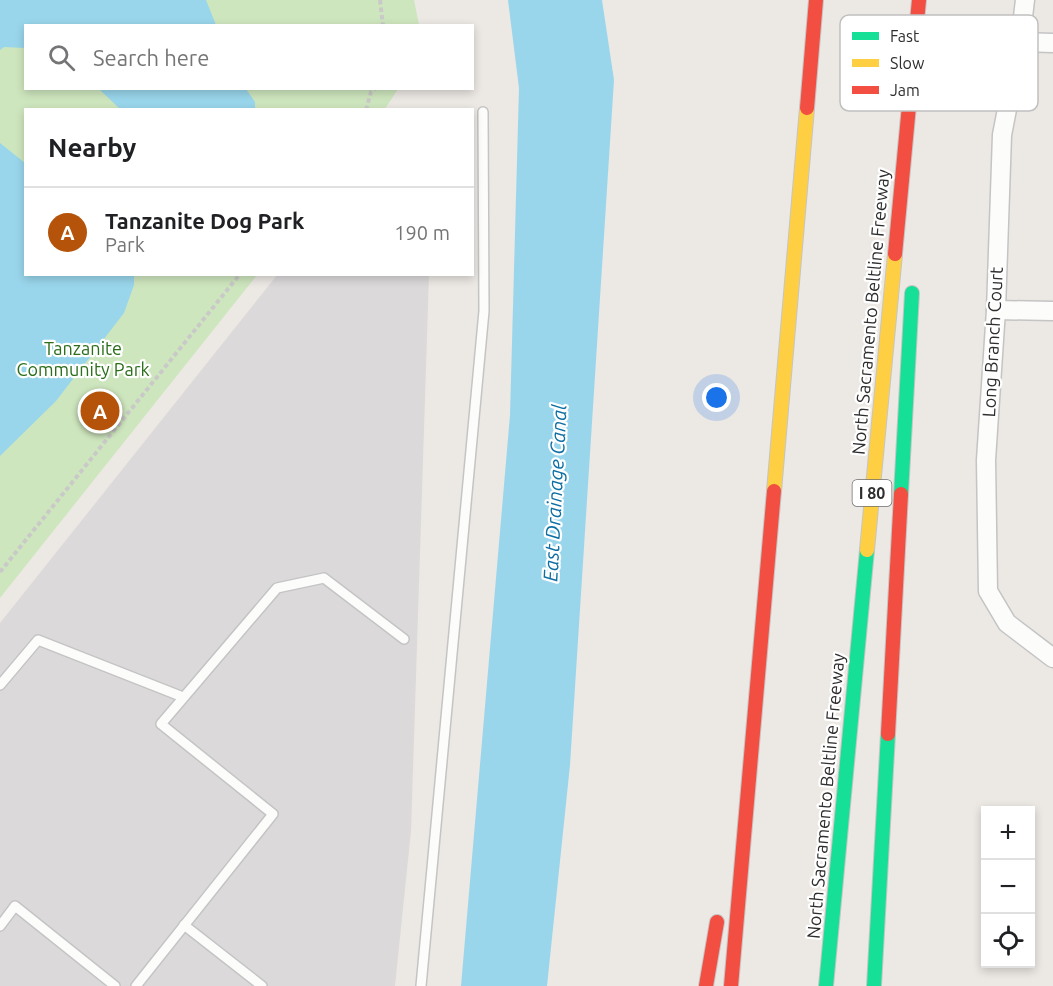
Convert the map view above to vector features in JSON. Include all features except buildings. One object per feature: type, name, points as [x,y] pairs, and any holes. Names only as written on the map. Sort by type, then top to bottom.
[{"type":"highway","points":[[731,986],[816,0]]},
{"type":"highway","name":"North Sacramento Beltline Freeway","points":[[918,15],[919,0]]},
{"type":"highway","points":[[928,15],[929,0]]},
{"type":"highway","name":"North Sacramento Beltline Freeway","points":[[826,986],[909,111]]},
{"type":"highway","points":[[922,111],[922,119]]},
{"type":"highway","points":[[874,986],[914,274]]},
{"type":"highway","points":[[728,860],[756,699]]},
{"type":"highway","points":[[706,986],[720,906]]},
{"type":"street","name":"Long Branch Court","points":[[1023,15],[1025,0]]},
{"type":"street","points":[[1038,43],[1053,43]]},
{"type":"street","name":"Long Branch Court","points":[[1007,111],[1002,135],[996,310],[986,460],[988,591],[1007,623],[1053,658]]},
{"type":"street","points":[[996,310],[1053,311]]},
{"type":"lane","points":[[421,986],[484,311],[483,112]]},
{"type":"lane","points":[[136,986],[273,814],[161,724],[278,588],[324,578],[404,639]]},
{"type":"lane","points":[[0,685],[38,640],[183,698]]},
{"type":"lane","points":[[0,926],[15,906],[115,986]]},
{"type":"lane","points":[[184,925],[262,986]]},
{"type":"path","points":[[380,0],[383,24]]},
{"type":"path","points":[[367,108],[374,90]]},
{"type":"path","points":[[0,572],[238,276]]},
{"type":"shaded area","points":[[276,276],[429,276],[411,831],[395,986],[0,986],[0,623]]},
{"type":"green space","name":"Tanzanite Community Park","points":[[0,0],[414,0],[419,24],[24,24],[24,90],[397,90],[386,108],[24,108],[24,276],[256,276],[0,598]]},
{"type":"water","points":[[0,0],[206,0],[216,24],[24,24],[24,48],[4,47],[0,50]]},
{"type":"water","name":"East Drainage Canal","points":[[508,0],[602,0],[614,80],[570,765],[547,986],[461,986],[510,415],[519,88]]},
{"type":"water","points":[[100,90],[247,90],[255,102],[255,108],[119,108]]},
{"type":"water","points":[[0,143],[24,162],[24,276],[134,276],[134,285],[124,313],[56,401],[0,456]]},
{"type":"traffic: fast","points":[[901,494],[912,293]]},
{"type":"traffic: fast","points":[[826,986],[867,550]]},
{"type":"traffic: fast","points":[[874,986],[888,734]]},
{"type":"traffic: slow","points":[[774,491],[807,108]]},
{"type":"traffic: slow","points":[[867,550],[895,254]]},
{"type":"traffic: jam","points":[[807,108],[816,0]]},
{"type":"traffic: jam","points":[[918,15],[919,0]]},
{"type":"traffic: jam","points":[[895,254],[909,111]]},
{"type":"traffic: jam","points":[[731,986],[774,491]]},
{"type":"traffic: jam","points":[[888,734],[901,494]]},
{"type":"traffic: jam","points":[[706,986],[717,922]]},
{"type":"place","name":"Tanzanite Dog Park","points":[[100,411]]}]
